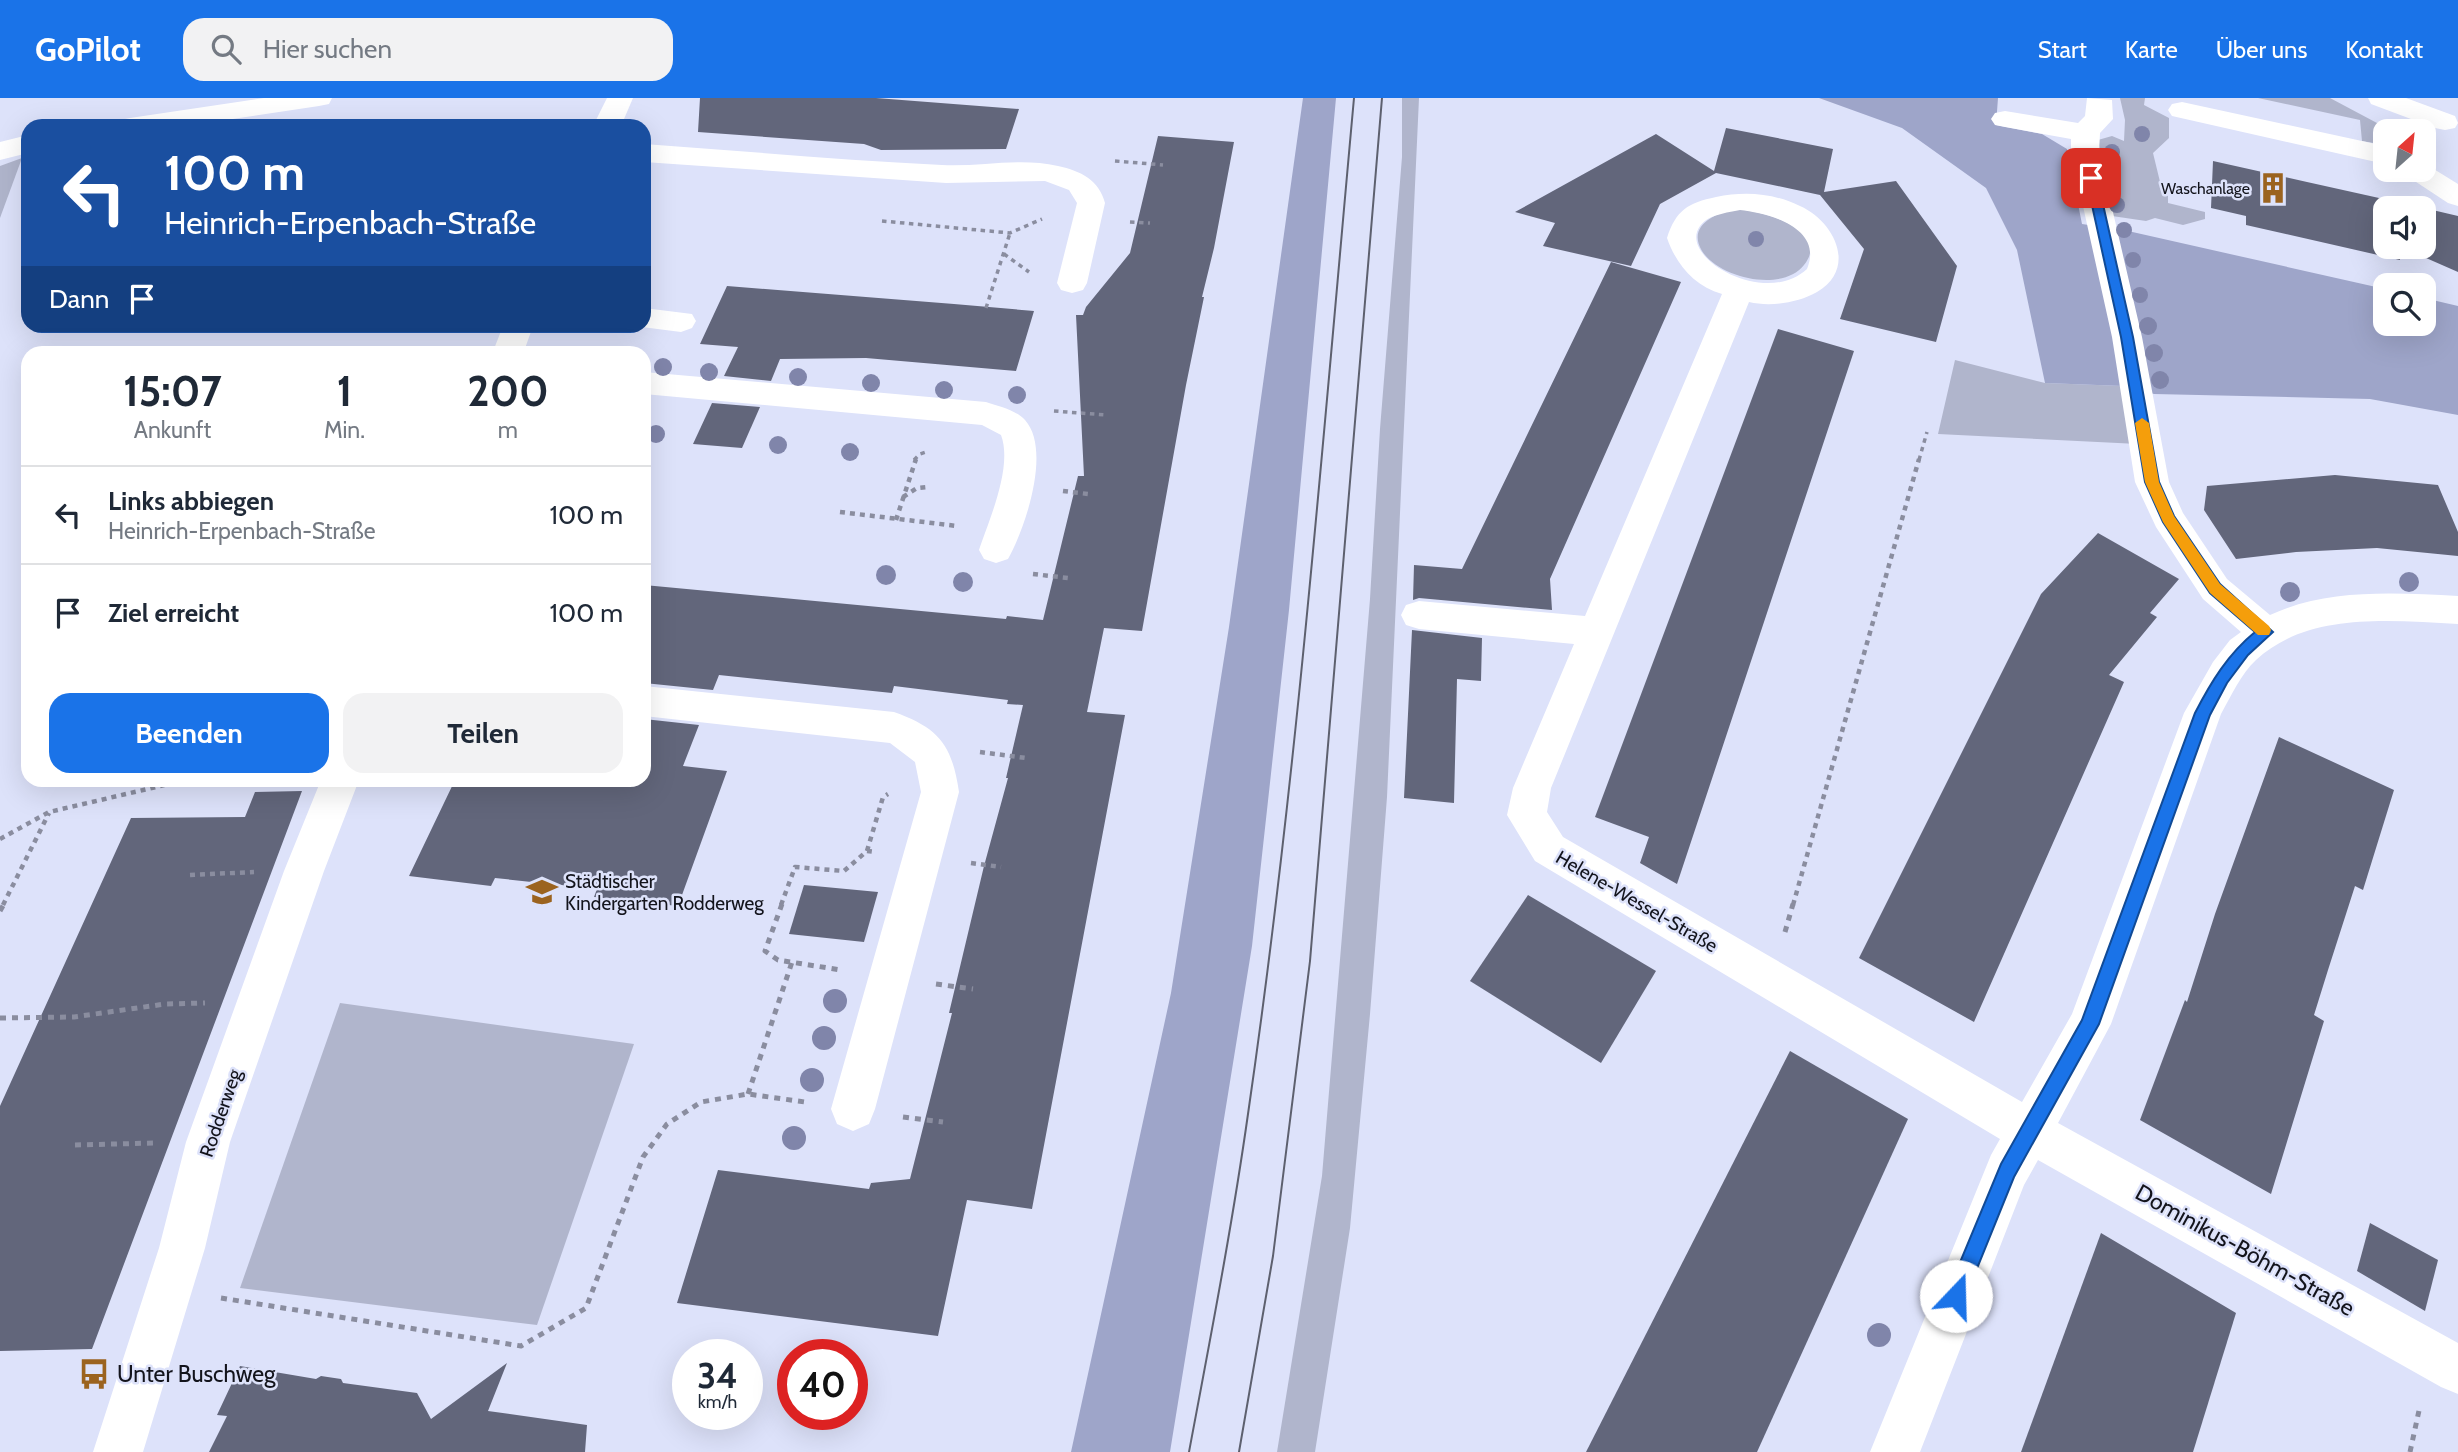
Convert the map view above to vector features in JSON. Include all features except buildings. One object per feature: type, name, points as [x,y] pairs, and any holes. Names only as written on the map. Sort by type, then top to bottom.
[{"type":"street","points":[[164,119],[236,104],[319,98]]},
{"type":"street","points":[[610,119],[620,98]]},
{"type":"street","points":[[2381,98],[2451,127]]},
{"type":"street","points":[[2411,98],[2451,127]]},
{"type":"street","points":[[2099,100],[2099,119],[2090,124],[2085,133],[2085,152],[2127,337],[2152,482],[2168,518],[2215,589],[2266,632]]},
{"type":"street","points":[[2182,110],[2373,152]]},
{"type":"street","points":[[2005,119],[2085,133]]},
{"type":"street","points":[[0,151],[21,146]]},
{"type":"street","points":[[651,154],[920,173],[1044,171],[1074,180],[1089,192],[1089,218],[1072,283]]},
{"type":"street","points":[[2436,177],[2453,183]]},
{"type":"street","points":[[1717,203],[1764,203],[1786,210],[1805,221],[1818,234],[1826,249],[1826,263],[1819,276],[1804,287],[1762,294],[1739,290],[1715,281],[1696,268],[1685,253],[1681,237],[1686,222],[1698,211],[1717,203]]},
{"type":"street","name":"Helene-Wessel-Straße","points":[[1739,290],[1532,788],[1527,815],[1549,849],[2031,1132]]},
{"type":"street","points":[[651,319],[681,321]]},
{"type":"street","points":[[651,384],[986,414],[1003,421],[1015,430],[1021,446],[1011,505],[996,550]]},
{"type":"street","points":[[1895,1452],[1986,1218],[2007,1171],[2090,1024],[2203,713],[2221,679],[2243,651],[2266,632],[2292,621],[2326,614],[2399,608],[2458,610]]},
{"type":"street","points":[[1419,615],[1597,632]]},
{"type":"street","points":[[651,702],[894,728],[915,737],[931,751],[937,766],[940,792],[853,1109]]},
{"type":"street","name":"Rodderweg","points":[[118,1452],[182,1248],[208,1142],[260,1002],[304,871],[337,787]]},
{"type":"street","name":"Dominikus-Böhm-Straße","points":[[2031,1132],[2458,1370]]},
{"type":"path","points":[[882,221],[1010,233],[1049,215],[1150,223]]},
{"type":"path","points":[[986,308],[1010,233]]},
{"type":"path","points":[[1772,980],[1927,432]]},
{"type":"path","points":[[903,497],[916,488],[927,487]]},
{"type":"path","points":[[0,839],[49,812],[154,787]]},
{"type":"path","points":[[0,911],[49,812]]},
{"type":"path","points":[[190,875],[304,871]]},
{"type":"path","points":[[748,1094],[793,962]]},
{"type":"path","points":[[0,1018],[74,1017],[165,1004],[260,1002]]},
{"type":"path","points":[[168,1290],[521,1346],[586,1308],[643,1157],[667,1124],[701,1102],[748,1094],[943,1122]]},
{"type":"path","points":[[75,1145],[208,1142]]},
{"type":"shaded area","points":[[1303,98],[1336,98],[1289,610],[1252,946],[1170,1452],[1071,1452],[1171,993],[1229,627]]},
{"type":"shaded area","points":[[1402,98],[1419,98],[1387,797],[1370,1014],[1350,1228],[1315,1452],[1277,1452],[1322,1176],[1370,599],[1380,429],[1402,157]]},
{"type":"shaded area","points":[[1819,98],[1998,98],[1996,125],[2042,134],[2067,149],[2082,224],[2128,231],[2373,286],[2373,336],[2436,336],[2436,301],[2458,306],[2458,415],[2370,399],[2154,394],[2123,386],[2045,383],[2017,250],[1986,188],[1902,128]]},
{"type":"shaded area","points":[[2120,98],[2145,98],[2144,105],[2169,118],[2169,138],[2153,153],[2162,190],[2168,196],[2168,203],[2205,212],[2205,219],[2183,225],[2155,218],[2146,221],[2112,216],[2098,140],[2112,136],[2124,141],[2125,120]]},
{"type":"shaded area","points":[[2258,98],[2330,98],[2373,121],[2373,143],[2362,141],[2360,120]]},
{"type":"shaded area","points":[[21,158],[0,218],[0,166]]},
{"type":"shaded area","points":[[1734,209],[1774,217],[1801,231],[1809,241],[1810,252],[1804,265],[1794,274],[1767,280],[1736,275],[1710,261],[1698,242],[1700,228],[1718,214]]},
{"type":"shaded area","points":[[1955,360],[2045,383],[2123,386],[2138,444],[1938,434]]},
{"type":"shaded area","points":[[340,1003],[634,1044],[537,1325],[240,1288]]},
{"type":"tram line","points":[[1189,1452],[1242,1156],[1281,861],[1308,607],[1354,98]]},
{"type":"tram line","points":[[1239,1452],[1273,1256],[1310,961],[1382,98]]},
{"type":"slow traffic","points":[[2142,423],[2152,482],[2168,518],[2215,589],[2264,630]]},
{"type":"place","name":"Waschanlage","points":[[2273,188]]},
{"type":"place","name":"Städtischer Kindergarten Rodderweg","points":[[542,892]]},
{"type":"place","name":"Unter Buschweg","points":[[94,1374]]},
{"type":"route","points":[[1956,1296],[2007,1171],[2090,1024],[2203,713],[2221,679],[2243,651],[2266,632],[2215,589],[2168,518],[2152,482],[2127,337],[2091,178]]}]
